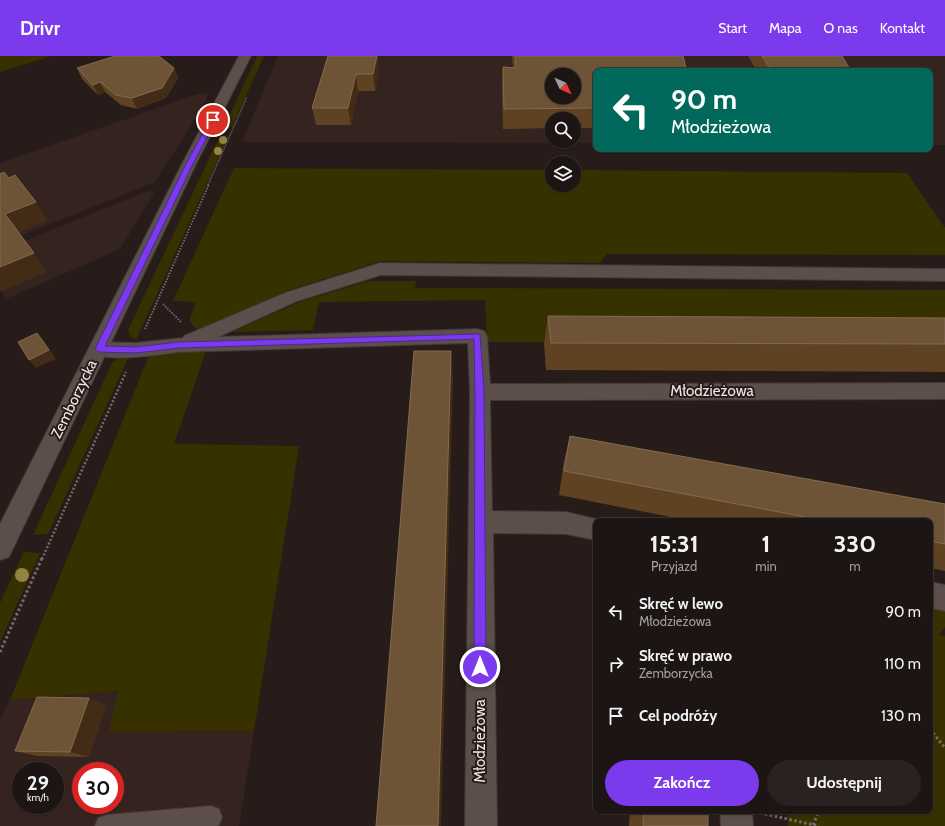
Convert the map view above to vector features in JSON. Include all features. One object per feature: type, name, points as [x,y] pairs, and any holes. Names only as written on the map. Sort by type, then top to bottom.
[{"type":"street","name":"Zemborzycka","points":[[0,549],[245,56]]},
{"type":"street","points":[[180,345],[291,297],[380,269],[945,275]]},
{"type":"street","name":"Młodzieżowa","points":[[99,349],[135,350],[180,345],[478,336],[480,392],[480,826]]},
{"type":"street","name":"Młodzieżowa","points":[[480,392],[945,391]]},
{"type":"street","points":[[480,522],[566,524],[593,528]]},
{"type":"street","points":[[933,596],[945,598]]},
{"type":"lane","points":[[106,826],[211,817]]},
{"type":"path","points":[[933,733],[945,748]]},
{"type":"path","points":[[813,825],[818,814]]},
{"type":"path","points":[[745,817],[819,826]]},
{"type":"shaded area","points":[[0,56],[51,56],[0,72]]},
{"type":"shaded area","points":[[257,56],[264,56],[232,127],[229,127],[226,123]]},
{"type":"shaded area","points":[[278,56],[945,56],[945,145],[933,145],[933,68],[593,68],[593,143],[581,143],[581,112],[545,112],[545,143],[242,142]]},
{"type":"shaded area","points":[[210,91],[201,110],[155,182],[0,244],[0,163]]},
{"type":"shaded area","points":[[228,137],[136,340],[130,336],[128,330],[213,150],[218,141]]},
{"type":"shaded area","points":[[234,168],[545,170],[545,192],[581,192],[581,170],[907,173],[945,228],[945,255],[607,254],[600,263],[380,261],[289,290],[198,330],[189,321],[196,302],[173,301]]},
{"type":"shaded area","points":[[150,190],[154,193],[120,249],[6,299],[0,290],[0,251]]},
{"type":"shaded area","points":[[369,281],[416,281],[415,288],[945,290],[945,343],[487,342],[485,300],[319,302],[313,330],[232,332],[302,301]]},
{"type":"shaded area","points":[[206,351],[174,444],[299,446],[254,731],[109,732],[118,691],[10,700],[150,353]]},
{"type":"shaded area","points":[[130,354],[48,534],[33,535],[112,363],[120,357]]},
{"type":"shaded area","points":[[24,552],[40,553],[0,642],[0,603]]},
{"type":"shaded area","points":[[933,608],[945,610],[945,627],[939,635],[945,636],[945,826],[788,826],[788,814],[933,814]]},
{"type":"shaded area","points":[[118,691],[110,732],[254,731],[239,826],[0,826],[0,720],[10,700]]},
{"type":"building","points":[[115,56],[159,56],[174,68],[162,88],[132,98],[116,95],[100,82],[93,85],[77,68]]},
{"type":"building","points":[[328,56],[377,56],[373,74],[356,74],[348,108],[312,108]]},
{"type":"building","points":[[515,56],[683,56],[686,68],[593,68],[593,108],[504,109],[503,67],[516,68]]},
{"type":"building","points":[[762,56],[842,56],[849,68],[770,68]]},
{"type":"building","points":[[4,172],[9,178],[15,175],[36,202],[5,214],[34,253],[0,267],[0,174]]},
{"type":"building","points":[[548,316],[945,318],[945,344],[551,343]]},
{"type":"building","points":[[37,333],[49,350],[29,360],[18,342]]},
{"type":"building","points":[[414,351],[451,351],[438,826],[376,826]]},
{"type":"building","points":[[570,436],[945,504],[945,544],[933,542],[933,518],[810,518],[564,471]]},
{"type":"building","points":[[37,697],[89,698],[70,752],[15,751]]},
{"type":"building","points":[[644,814],[708,814],[708,826],[643,826]]},
{"type":"route","points":[[213,120],[99,349],[135,350],[180,345],[478,336],[480,392],[480,667]]}]
